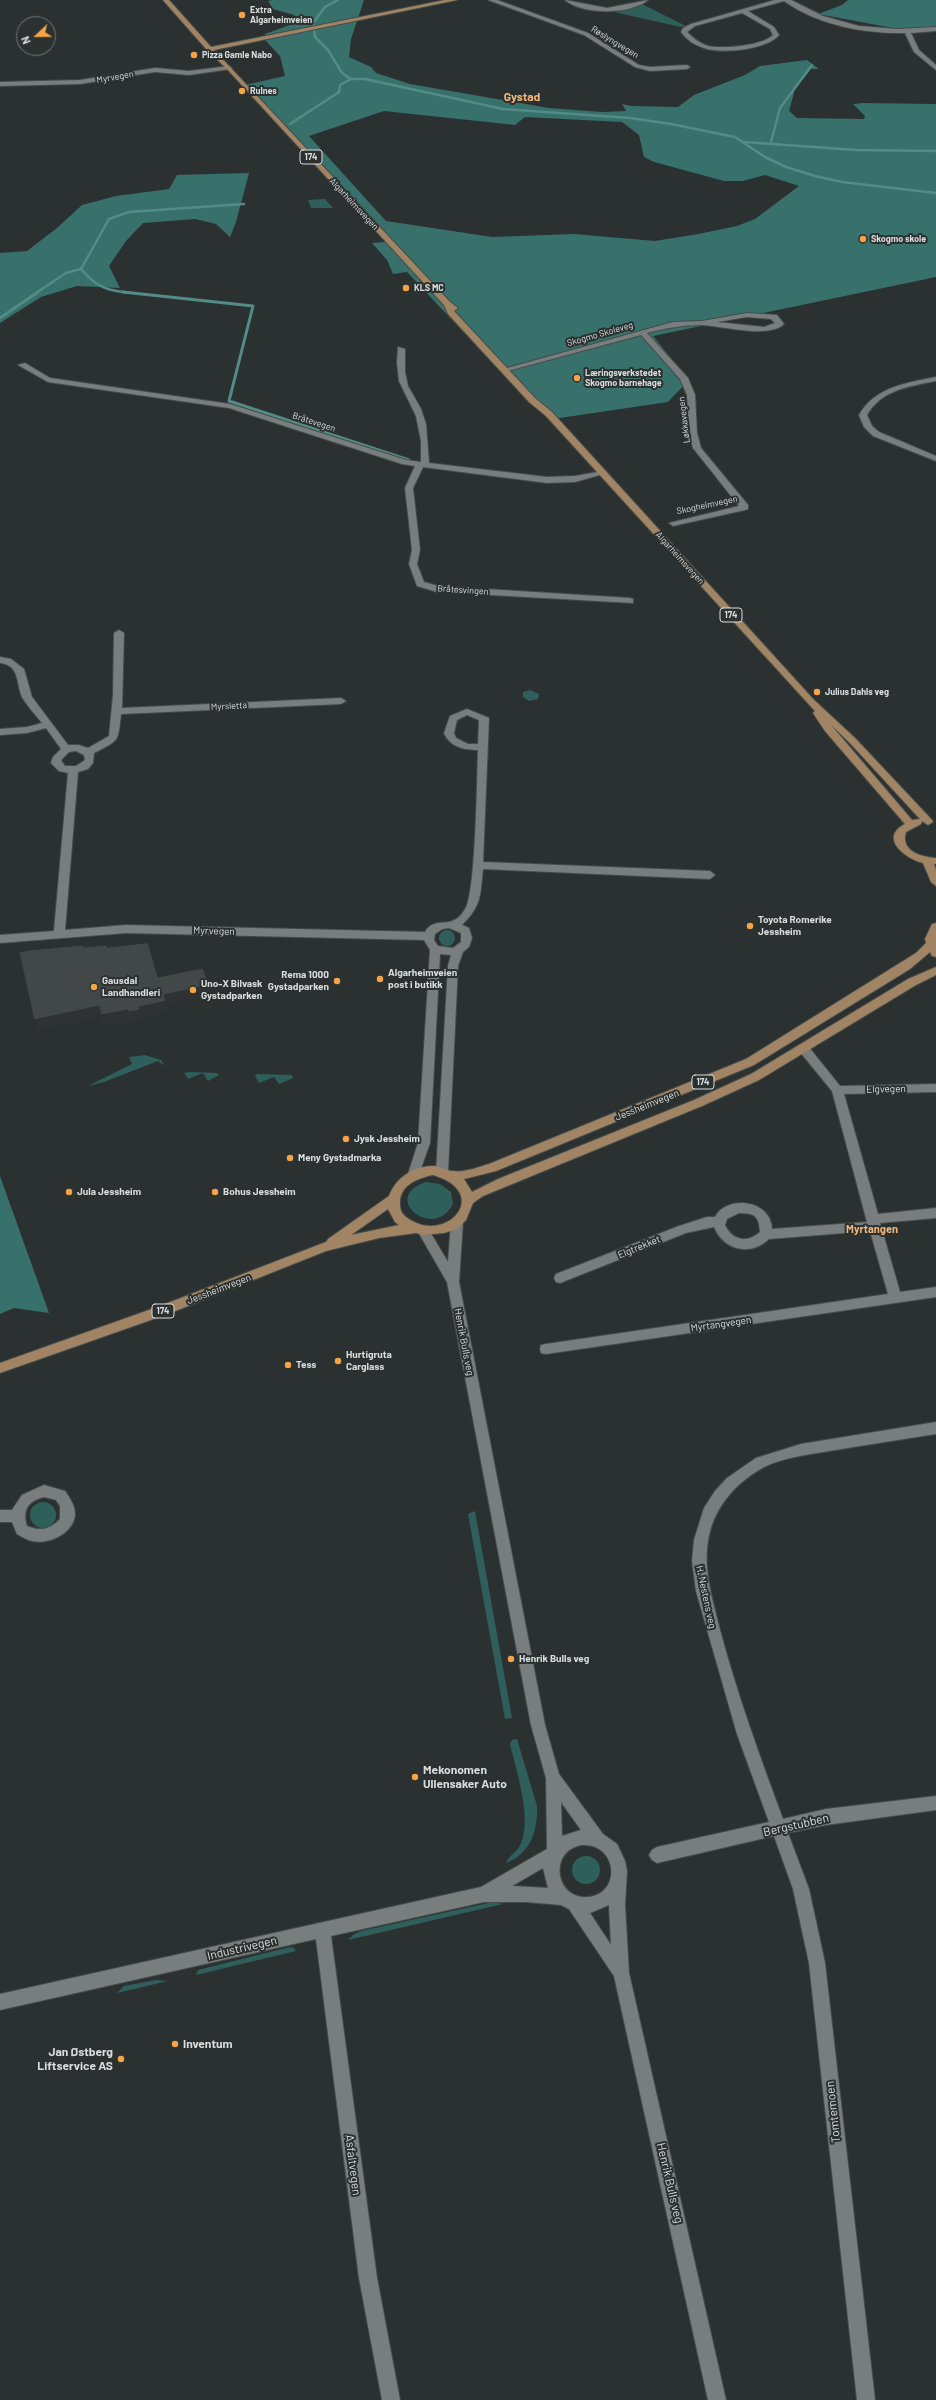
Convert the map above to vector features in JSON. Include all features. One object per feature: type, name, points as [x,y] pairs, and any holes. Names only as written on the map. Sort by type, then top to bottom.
[{"type":"main road","name":"Algarheimsvegen","points":[[166,0],[182,16],[209,49],[229,68],[447,304],[458,310],[474,326],[532,400],[549,414],[811,702],[852,740],[932,822]]},
{"type":"main road","points":[[209,49],[454,0]]},
{"type":"main road","name":"Algarheimsvegen","points":[[182,16],[198,28],[217,48],[229,68]]},
{"type":"main road","name":"Algarheimsvegen","points":[[811,702],[828,729],[910,824]]},
{"type":"main road","name":"174","points":[[910,824],[932,822]]},
{"type":"main road","points":[[910,824],[899,834],[902,847],[910,855],[932,861],[936,882]]},
{"type":"main road","name":"174","points":[[934,949],[932,933],[936,928]]},
{"type":"main road","name":"Jessheimvegen","points":[[448,1174],[470,1174],[492,1168],[750,1062],[920,956],[934,949]]},
{"type":"main road","name":"Jessheimvegen","points":[[469,1200],[479,1193],[502,1182],[698,1103],[755,1077],[804,1049],[912,982],[936,971]]},
{"type":"main road","name":"174","points":[[393,1199],[399,1184],[414,1174],[423,1171],[448,1174]]},
{"type":"main road","points":[[448,1174],[467,1191],[469,1200],[468,1208],[457,1222]]},
{"type":"main road","points":[[393,1199],[394,1208],[399,1216],[419,1229]]},
{"type":"main road","name":"Jessheimvegen","points":[[324,1247],[393,1199]]},
{"type":"main road","name":"174","points":[[419,1229],[441,1229],[457,1222]]},
{"type":"main road","name":"Jessheimvegen","points":[[0,1368],[164,1310],[324,1247],[379,1234],[419,1229]]},
{"type":"street","name":"Røslyngvegen","points":[[491,0],[586,34],[637,66],[650,69],[687,67]]},
{"type":"street","points":[[568,0],[600,9],[623,8],[645,0]]},
{"type":"street","points":[[743,11],[772,28],[776,35],[767,42],[724,50],[702,45],[684,32],[685,29],[693,25],[782,0]]},
{"type":"street","points":[[787,0],[813,15],[834,22],[866,28],[908,30],[936,29]]},
{"type":"street","points":[[908,30],[916,51],[936,68]]},
{"type":"street","name":"Myrvegen","points":[[0,84],[80,82],[155,70],[189,73],[229,68]]},
{"type":"street","name":"Skogmo Skoleveg","points":[[508,368],[673,324],[702,324],[764,329],[778,326],[780,324],[774,317],[763,315],[728,318],[702,324]]},
{"type":"street","name":"Løkkavegen","points":[[642,332],[684,378],[691,395],[693,433],[697,448],[746,507]]},
{"type":"street","points":[[401,349],[403,382],[419,411],[422,424],[425,443],[423,465]]},
{"type":"street","name":"Bråtevegen","points":[[22,365],[48,380],[230,406],[388,457],[423,465],[547,480],[575,479],[602,474]]},
{"type":"street","points":[[936,379],[878,396],[870,402],[863,415],[868,427],[876,434],[936,459]]},
{"type":"street","name":"Bråtesvingen","points":[[423,465],[409,488],[416,550],[413,564],[420,584],[426,588],[630,601]]},
{"type":"street","name":"Skogheimvegen","points":[[673,523],[746,507]]},
{"type":"street","points":[[88,752],[112,740],[117,711],[120,633]]},
{"type":"street","points":[[0,660],[8,662],[21,671],[27,697],[66,750]]},
{"type":"street","name":"Myrsletta","points":[[117,711],[341,701]]},
{"type":"street","points":[[0,732],[27,730],[47,725]]},
{"type":"street","points":[[456,925],[470,911],[474,902],[478,865],[483,747]]},
{"type":"street","points":[[81,749],[88,752],[90,758],[88,764],[73,770],[62,768],[56,763],[58,755],[66,750],[81,749]]},
{"type":"street","points":[[59,934],[73,770]]},
{"type":"street","points":[[478,865],[710,876]]},
{"type":"street","points":[[448,1174],[453,966],[458,950],[468,939],[465,931],[456,925],[438,926],[428,936],[431,945],[435,949],[446,952],[458,950]]},
{"type":"street","name":"Myrvegen","points":[[0,939],[126,929],[428,936]]},
{"type":"street","points":[[414,1174],[424,1143],[435,949]]},
{"type":"street","points":[[804,1049],[837,1090],[895,1298]]},
{"type":"street","name":"Elgvegen","points":[[837,1090],[936,1088]]},
{"type":"street","points":[[766,1234],[767,1227],[765,1220],[752,1209],[741,1207],[731,1209],[723,1214],[720,1222],[721,1231],[728,1239],[738,1244],[754,1243],[766,1234],[873,1222],[936,1213]]},
{"type":"street","name":"Henrik Bulls veg","points":[[457,1222],[453,1282],[538,1725],[553,1778],[555,1853],[552,1862],[552,1880],[556,1888],[570,1901],[622,1973]]},
{"type":"street","name":"Elgtrekket","points":[[560,1278],[683,1229],[707,1222],[720,1222]]},
{"type":"street","name":"Henrik Bulls veg","points":[[419,1229],[453,1282]]},
{"type":"street","name":"Myrtangvegen","points":[[546,1349],[936,1292]]},
{"type":"street","name":"H. Nestens veg","points":[[780,1828],[744,1734],[719,1652],[703,1591],[699,1561],[705,1522],[720,1495],[738,1477],[761,1462],[801,1450],[936,1428]]},
{"type":"street","points":[[0,1516],[17,1516]]},
{"type":"street","name":"Henrik Bulls veg","points":[[553,1778],[598,1840],[604,1843],[616,1857],[619,1872],[617,1905],[622,1973],[718,2398]]},
{"type":"street","name":"Bergstubben","points":[[657,1855],[826,1817],[936,1803]]},
{"type":"street","name":"Tomtemoen","points":[[780,1828],[801,1889],[817,1963],[866,2400]]},
{"type":"street","points":[[555,1853],[560,1847],[571,1839],[584,1836],[598,1840]]},
{"type":"street","name":"Industrivegen","points":[[484,1894],[521,1875],[555,1853]]},
{"type":"street","points":[[570,1901],[588,1905],[600,1902],[612,1893],[618,1879]]},
{"type":"street","name":"Industrivegen","points":[[0,2002],[484,1894],[526,1894],[570,1901]]},
{"type":"street","name":"Asfaltvegen","points":[[322,1929],[364,2251],[390,2400]]},
{"type":"shaded area","points":[[364,0],[351,39],[349,57],[371,67],[376,73],[410,84],[549,108],[602,112],[626,111],[622,104],[631,106],[678,107],[694,95],[745,75],[760,66],[807,60],[819,69],[811,69],[795,89],[789,111],[797,118],[864,119],[865,116],[853,104],[936,104],[936,277],[653,336],[689,380],[668,402],[553,419],[497,368],[407,272],[393,274],[387,260],[372,243],[387,242],[245,85],[285,76],[280,56],[264,39],[265,34],[298,22],[294,15],[273,9],[268,1]],"holes":[[[384,111],[515,125],[525,117],[622,122],[639,135],[644,157],[654,162],[724,181],[743,181],[765,175],[799,186],[755,219],[737,226],[698,234],[655,241],[574,234],[492,237],[386,221],[309,136]]]},
{"type":"shaded area","points":[[848,0],[936,0],[936,27],[898,29],[818,14],[842,5]]},
{"type":"shaded area","points":[[642,4],[686,26],[681,27],[614,12]]},
{"type":"shaded area","points":[[249,173],[236,222],[230,237],[216,224],[195,219],[143,223],[126,241],[109,266],[120,288],[77,286],[41,297],[0,323],[0,253],[27,251],[57,228],[82,205],[116,196],[169,189],[177,175]]},
{"type":"shaded area","points":[[325,199],[333,208],[311,208],[308,200]]},
{"type":"shaded area","points":[[530,690],[539,694],[538,699],[529,701],[523,697],[523,692]]},
{"type":"shaded area","points":[[444,930],[450,930],[455,935],[453,944],[450,946],[444,946],[439,941],[439,935]]},
{"type":"shaded area","points":[[145,1055],[161,1060],[164,1066],[158,1061],[104,1082],[88,1086],[132,1064],[129,1057]]},
{"type":"shaded area","points":[[189,1072],[217,1073],[219,1075],[208,1081],[203,1073],[188,1079],[184,1073]]},
{"type":"shaded area","points":[[257,1074],[292,1075],[293,1078],[279,1084],[274,1077],[259,1083],[255,1076]]},
{"type":"shaded area","points":[[0,1176],[49,1313],[14,1308],[0,1314]]},
{"type":"shaded area","points":[[426,1182],[440,1184],[451,1192],[453,1204],[444,1215],[434,1219],[424,1218],[415,1213],[409,1206],[408,1197],[413,1189]]},
{"type":"shaded area","points":[[43,1502],[52,1506],[56,1515],[52,1524],[43,1528],[34,1524],[30,1515],[34,1506]]},
{"type":"shaded area","points":[[475,1511],[512,1718],[505,1719],[468,1514]]},
{"type":"shaded area","points":[[517,1739],[537,1806],[537,1815],[534,1833],[527,1848],[514,1859],[506,1863],[519,1847],[523,1837],[525,1824],[522,1796],[510,1744],[512,1740]]},
{"type":"shaded area","points":[[586,1856],[592,1857],[596,1860],[599,1864],[599,1876],[596,1880],[592,1883],[586,1884],[580,1883],[576,1880],[573,1876],[572,1870],[573,1864],[576,1860],[580,1857]]},
{"type":"shaded area","points":[[493,1902],[503,1904],[348,1940],[353,1935],[361,1931]]},
{"type":"shaded area","points":[[290,1947],[294,1948],[296,1951],[196,1975],[198,1970]]},
{"type":"shaded area","points":[[156,1980],[168,1981],[117,1993],[124,1986]]},
{"type":"building","name":"Gausdal Landhandleri","points":[[148,943],[158,977],[203,968],[209,985],[164,995],[166,1001],[139,1007],[140,1010],[129,1012],[128,1010],[101,1015],[99,1006],[34,1020],[19,952],[83,945],[84,947],[107,945],[107,947]]},
{"type":"waterway","points":[[338,0],[325,7],[313,23],[315,37],[328,50],[342,73],[351,79]]},
{"type":"waterway","points":[[771,142],[780,108],[812,65]]},
{"type":"waterway","points":[[290,124],[339,92],[340,85],[351,79]]},
{"type":"waterway","points":[[351,79],[365,79],[503,109],[630,118],[671,124],[735,137],[765,157],[786,167],[815,176],[842,182],[936,193]]},
{"type":"waterway","points":[[744,142],[856,150],[936,151]]},
{"type":"waterway","points":[[81,269],[109,219],[129,212],[244,204]]},
{"type":"waterway","points":[[36,293],[66,273],[81,269]]},
{"type":"waterway","points":[[81,269],[92,280],[110,290],[130,293]]},
{"type":"waterway","points":[[0,318],[38,292]]},
{"type":"waterway","points":[[123,292],[130,293]]},
{"type":"waterway","points":[[130,293],[253,306],[229,401],[409,460]]},
{"type":"place","name":"Extra Algarheimveien","points":[[242,15]]},
{"type":"place","name":"Pizza Gamle Nabo","points":[[194,55]]},
{"type":"place","name":"Rulnes","points":[[242,91]]},
{"type":"place","name":"Skogmo skole","points":[[863,239]]},
{"type":"place","name":"KLS MC","points":[[406,288]]},
{"type":"place","name":"Læringsverkstedet Skogmo barnehage","points":[[577,378]]},
{"type":"place","name":"Julius Dahls veg","points":[[817,692]]},
{"type":"place","name":"Toyota Romerike Jessheim","points":[[750,926]]},
{"type":"place","name":"Algarheimveien post i butikk","points":[[380,979]]},
{"type":"place","name":"Rema 1000 Gystadparken","points":[[337,981]]},
{"type":"place","name":"Gausdal Landhandleri","points":[[94,987]]},
{"type":"place","name":"Uno-X Bilvask Gystadparken","points":[[193,990]]},
{"type":"place","name":"Jysk Jessheim","points":[[346,1139]]},
{"type":"place","name":"Meny Gystadmarka","points":[[290,1158]]},
{"type":"place","name":"Jula Jessheim","points":[[69,1192]]},
{"type":"place","name":"Bohus Jessheim","points":[[215,1192]]},
{"type":"place","name":"Hurtigruta Carglass","points":[[338,1361]]},
{"type":"place","name":"Tess","points":[[288,1365]]},
{"type":"place","name":"Henrik Bulls veg","points":[[511,1659]]},
{"type":"place","name":"Mekonomen Ullensaker Auto","points":[[415,1777]]},
{"type":"place","name":"Inventum","points":[[175,2044]]},
{"type":"place","name":"Jan Østberg Liftservice AS","points":[[121,2059]]},
{"type":"district","name":"Gystad","points":[[522,97]]},
{"type":"district","name":"Myrtangen","points":[[872,1229]]}]
